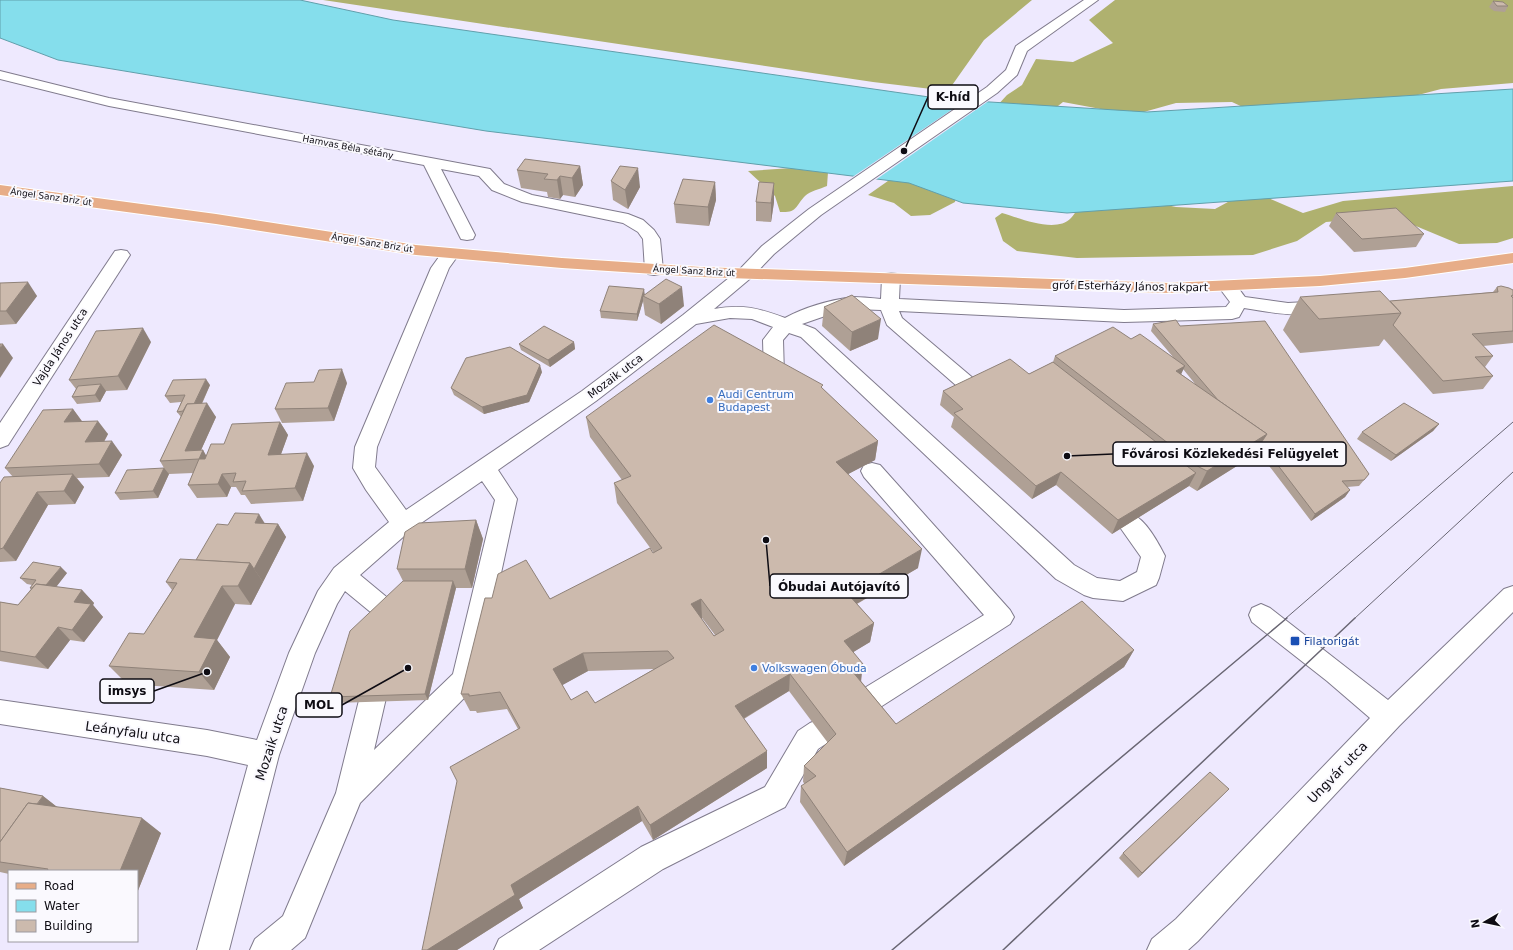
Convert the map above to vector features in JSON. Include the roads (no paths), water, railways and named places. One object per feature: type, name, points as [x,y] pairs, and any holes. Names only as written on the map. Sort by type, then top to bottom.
[{"type":"main road","name":"Ángel Sanz Briz út","points":[[0,190],[216,219],[386,246],[450,254],[654,270],[746,273]]},
{"type":"main road","name":"gróf Esterházy János rakpart","points":[[746,273],[1128,287],[1227,286],[1320,281],[1405,273],[1513,258]]},
{"type":"street","name":"Mozaik utca","points":[[213,950],[265,755],[305,646],[327,598],[343,574],[403,524],[589,396],[746,273],[768,250],[815,212],[992,90],[1012,72],[1020,50],[1092,0]]},
{"type":"street","name":"Hamvas Béla sétány","points":[[0,75],[109,102],[484,172],[498,187],[528,199],[628,219],[640,225],[650,234],[653,247],[654,270]]},
{"type":"street","points":[[430,162],[467,235]]},
{"type":"street","points":[[403,524],[364,468],[366,447],[440,268],[450,254]]},
{"type":"street","name":"Vajda János utca","points":[[0,440],[121,255]]},
{"type":"street","points":[[891,278],[890,305],[891,315],[894,321],[973,389]]},
{"type":"street","points":[[1227,286],[1239,302],[1288,309],[1342,305]]},
{"type":"street","points":[[774,375],[773,339],[774,336],[787,324],[832,308],[854,303],[1124,316],[1154,316],[1232,313],[1239,302]]},
{"type":"street","points":[[690,318],[730,312],[754,313],[808,333],[1064,572],[1093,588],[1122,591],[1147,578],[1153,556],[1135,528],[1129,523]]},
{"type":"street","points":[[350,793],[465,680],[506,499],[485,468]]},
{"type":"street","points":[[862,704],[1001,617],[872,471]]},
{"type":"street","points":[[266,950],[294,927],[350,793],[392,616],[343,574]]},
{"type":"street","name":"Ungvár utca","points":[[1163,950],[1186,930],[1389,717],[1513,596]]},
{"type":"street","points":[[1261,615],[1336,673],[1389,717]]},
{"type":"street","name":"Leányfalu utca","points":[[0,712],[233,748],[265,755]]},
{"type":"street","points":[[510,950],[652,858],[775,797],[808,740],[820,732]]},
{"type":"water","points":[[0,0],[300,0],[393,20],[943,99],[1147,112],[1513,89],[1513,181],[1067,213],[963,203],[909,183],[486,131],[58,60],[0,38]]},
{"type":"tram line","points":[[1285,619],[1513,422]]},
{"type":"tram line","points":[[1354,619],[1513,472]]},
{"type":"tram line","points":[[892,950],[1287,618]]},
{"type":"tram line","points":[[1003,950],[1355,618]]},
{"type":"place","name":"K-híd","points":[[904,151]]},
{"type":"place","name":"Audi Centrum Budapest","points":[[710,400]]},
{"type":"place","name":"Fővárosi Közlekedési Felügyelet","points":[[1067,456]]},
{"type":"place","name":"Óbudai Autójavító","points":[[766,540]]},
{"type":"place","name":"Filatorigát","points":[[1295,641]]},
{"type":"place","name":"MOL","points":[[408,668]]},
{"type":"place","name":"Volkswagen Óbuda","points":[[754,668]]},
{"type":"place","name":"imsys","points":[[207,672]]}]
